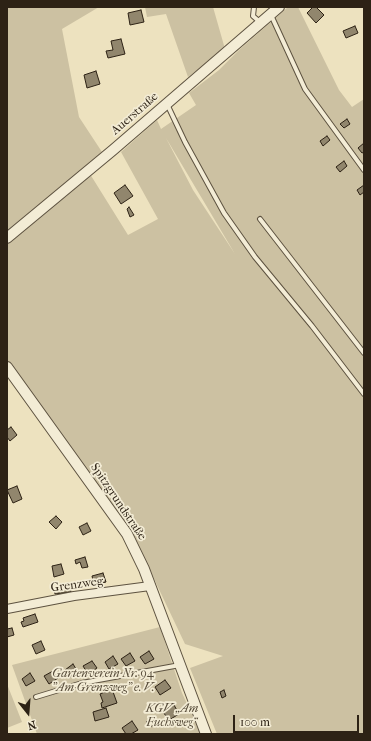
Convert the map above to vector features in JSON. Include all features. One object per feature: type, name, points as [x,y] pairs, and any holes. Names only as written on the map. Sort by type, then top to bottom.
[{"type":"street","name":"Auerstraße","points":[[7,238],[167,104],[279,7]]},
{"type":"street","name":"Spitzgrundstraße","points":[[7,367],[120,522],[136,551],[206,734]]},
{"type":"street","name":"Grenzweg","points":[[7,609],[74,596],[150,586]]},
{"type":"lane","points":[[254,7],[253,16],[261,23]]},
{"type":"lane","points":[[270,14],[305,89],[364,170]]},
{"type":"lane","points":[[167,104],[185,142],[224,213],[254,257],[312,326],[364,394]]},
{"type":"lane","points":[[260,219],[364,353]]},
{"type":"lane","points":[[36,697],[82,683],[180,665]]},
{"type":"green space","points":[[7,7],[99,7],[62,29],[79,117],[102,152],[85,166],[128,235],[158,219],[121,152],[157,120],[161,129],[196,105],[189,93],[219,70],[239,50],[288,7],[298,7],[339,90],[352,107],[364,99],[364,734],[217,734],[190,668],[223,656],[185,644],[136,541],[119,514],[7,362]],"holes":[[[166,138],[235,254],[193,190]]]},
{"type":"green space","points":[[145,7],[213,7],[225,49],[188,77],[166,14],[147,17]]},
{"type":"green space","name":"Gartenverein Nr. 94 \"Am Grenzweg\" e. V.","points":[[160,627],[182,693],[201,734],[37,734],[12,665]]},
{"type":"green space","points":[[7,684],[22,722],[7,728]]},
{"type":"building","points":[[313,7],[316,7],[324,15],[316,23],[307,13]]},
{"type":"building","points":[[141,10],[144,22],[130,25],[128,13]]},
{"type":"building","points":[[355,26],[358,33],[346,38],[343,31]]},
{"type":"building","points":[[121,39],[125,54],[108,58],[106,51],[113,50],[111,41]]},
{"type":"building","points":[[96,71],[100,84],[87,88],[84,75]]},
{"type":"building","points":[[347,119],[350,124],[344,128],[340,124]]},
{"type":"building","points":[[327,136],[330,140],[323,146],[320,141]]},
{"type":"building","points":[[364,143],[364,152],[362,153],[358,148]]},
{"type":"building","points":[[344,161],[347,166],[340,172],[336,167]]},
{"type":"building","points":[[125,185],[133,196],[121,204],[114,193]]},
{"type":"building","points":[[364,185],[364,192],[360,195],[357,190]]},
{"type":"building","points":[[129,207],[134,215],[130,217],[127,209]]},
{"type":"building","points":[[11,427],[17,435],[10,441],[7,437],[7,430]]},
{"type":"building","points":[[17,486],[22,499],[13,503],[7,490]]},
{"type":"building","points":[[56,516],[62,522],[56,529],[49,522]]},
{"type":"building","points":[[87,523],[91,531],[83,535],[79,527]]},
{"type":"building","points":[[85,557],[88,567],[82,568],[80,562],[76,564],[75,560]]},
{"type":"building","points":[[61,564],[64,574],[54,577],[52,566]]},
{"type":"building","points":[[103,573],[106,582],[94,585],[92,576]]},
{"type":"building","points":[[70,585],[71,592],[55,594],[54,587]]},
{"type":"building","points":[[35,614],[38,622],[23,627],[21,622],[24,621],[23,618]]},
{"type":"building","points":[[12,628],[14,635],[7,637],[7,629]]},
{"type":"building","points":[[41,641],[45,650],[36,654],[32,645]]},
{"type":"building","points":[[149,651],[154,659],[145,664],[140,657]]},
{"type":"building","points":[[130,653],[135,661],[126,666],[121,659]]},
{"type":"building","points":[[113,656],[118,664],[109,669],[105,662]]},
{"type":"building","points":[[92,661],[97,668],[88,674],[83,666]]},
{"type":"building","points":[[73,664],[78,672],[70,677],[65,670]]},
{"type":"building","points":[[53,671],[58,678],[49,684],[44,676]]},
{"type":"building","points":[[30,673],[35,681],[26,686],[22,679]]},
{"type":"building","points":[[165,680],[171,688],[160,695],[155,687]]},
{"type":"building","points":[[112,689],[117,703],[102,708],[101,703],[103,702],[100,694]]},
{"type":"building","points":[[224,690],[226,696],[222,698],[220,692]]},
{"type":"building","points":[[174,705],[179,714],[169,720],[163,712]]},
{"type":"building","points":[[106,708],[109,717],[95,721],[93,712]]},
{"type":"building","points":[[151,717],[156,723],[151,727],[146,722]]},
{"type":"building","points":[[132,721],[138,730],[131,734],[126,734],[122,728]]},
{"type":"park label","name":"KGV „Am Fuchsweg“","points":[[172,716]]}]
